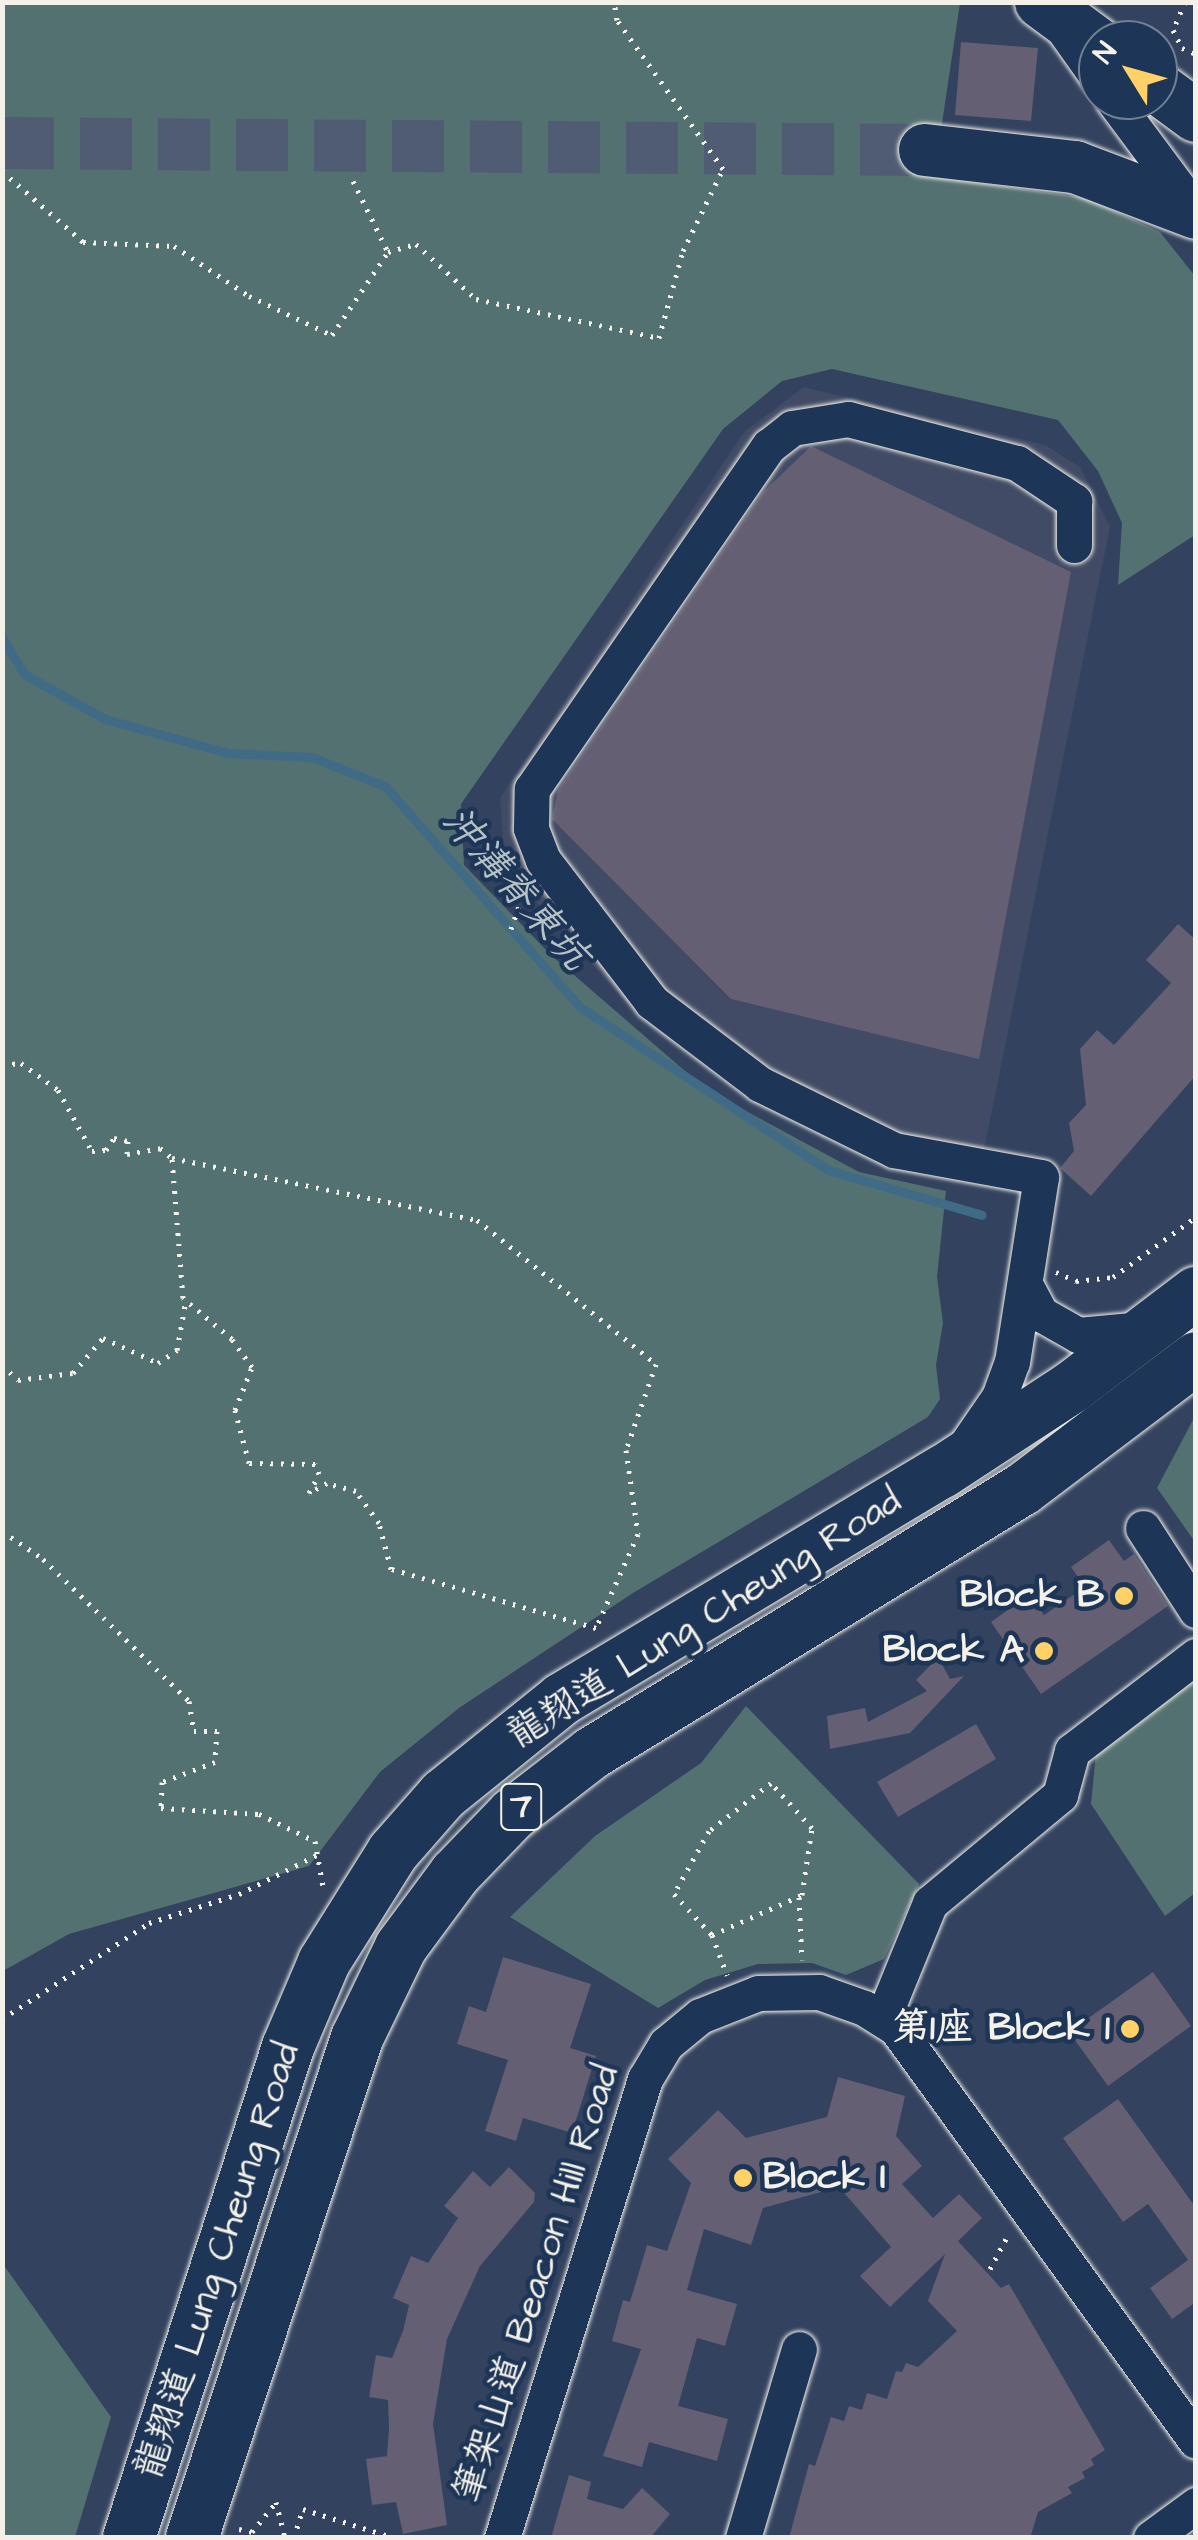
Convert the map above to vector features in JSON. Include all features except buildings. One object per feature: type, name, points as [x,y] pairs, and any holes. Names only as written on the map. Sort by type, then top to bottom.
[{"type":"highway","points":[[1042,4],[1078,30]]},
{"type":"highway","points":[[926,150],[1092,172],[1196,212]]},
{"type":"highway","name":"龍翔道 Lung Cheung Road","points":[[129,2538],[298,2019],[339,1934],[393,1852],[442,1795],[562,1699],[942,1472],[1153,1327],[1196,1292]]},
{"type":"highway","name":"龍翔道 Lung Cheung Road","points":[[217,2534],[357,2038],[401,1947],[455,1874],[513,1814],[592,1753],[1024,1489],[1196,1358]]},
{"type":"street","points":[[1042,4],[1078,52]]},
{"type":"street","points":[[1131,120],[1180,175],[1196,212]]},
{"type":"street","points":[[1092,172],[1180,175]]},
{"type":"street","points":[[1074,545],[1074,502],[1017,462],[862,421],[832,418],[792,428],[769,446],[532,789],[531,828],[544,860],[652,1002],[760,1084],[894,1150],[1041,1177],[1041,1314],[1078,1334],[1153,1327]]},
{"type":"street","points":[[942,1472],[999,1397],[1039,1278]]},
{"type":"street","points":[[1142,1528],[1196,1610]]},
{"type":"street","points":[[883,2018],[930,1903],[1060,1796],[1072,1751],[1196,1656]]},
{"type":"street","name":"筆架山道 Beacon Hill Road","points":[[502,2538],[653,2062],[700,2016],[758,1994],[819,1992],[883,2018],[918,2054],[1196,2442]]},
{"type":"street","points":[[744,2538],[799,2349]]},
{"type":"street","points":[[1151,2538],[1196,2505]]},
{"type":"path","points":[[2,170],[84,242],[174,246],[248,296],[332,335],[388,252],[416,244],[476,299],[659,338],[683,251],[723,169],[617,20],[614,2]]},
{"type":"path","points":[[1185,2],[1173,30],[1182,48],[1196,54]]},
{"type":"path","points":[[353,182],[388,252]]},
{"type":"path","points":[[511,929],[525,889]]},
{"type":"path","points":[[2,1064],[21,1063],[58,1090],[92,1151],[106,1150],[114,1138],[128,1141],[126,1154],[160,1148],[172,1158],[478,1220],[656,1364],[626,1450],[638,1534],[596,1628],[391,1569],[379,1524],[356,1490],[336,1483],[309,1493],[319,1474],[316,1464],[248,1463],[235,1410],[252,1367],[232,1339],[186,1304]]},
{"type":"path","points":[[2,1365],[18,1380],[73,1373],[103,1338],[158,1363],[177,1350],[186,1304],[178,1281],[172,1158]]},
{"type":"path","points":[[1039,1278],[1076,1281],[1113,1277],[1196,1217]]},
{"type":"path","points":[[2,1531],[43,1559],[189,1700],[194,1731],[217,1731],[215,1762],[162,1782],[162,1808],[259,1814],[315,1841],[324,1890]]},
{"type":"path","points":[[728,1976],[712,1935],[674,1894],[709,1830],[771,1783],[812,1828],[799,1897],[802,1963]]},
{"type":"path","points":[[2,2019],[150,1923],[240,1894],[317,1855]]},
{"type":"path","points":[[712,1935],[799,1897]]},
{"type":"path","points":[[990,2269],[1012,2223]]},
{"type":"path","points":[[217,2534],[252,2532],[276,2502],[286,2538]]},
{"type":"path","points":[[294,2538],[303,2509],[395,2538]]},
{"type":"shaded area","points":[[804,387],[1045,445],[1080,467],[1110,527],[981,1165],[756,1098],[631,1007],[505,867],[500,798],[744,432]]},
{"type":"green space","points":[[3,3],[960,3],[934,177],[1086,198],[1160,232],[1195,276],[1195,535],[1118,585],[1122,523],[1098,471],[1058,420],[832,369],[782,381],[723,429],[461,804],[464,865],[552,956],[707,1090],[859,1172],[946,1191],[937,1277],[943,1323],[936,1365],[940,1399],[928,1417],[633,1593],[459,1708],[380,1772],[309,1866],[69,1934],[3,1971]]},
{"type":"green space","points":[[1195,1416],[1195,1542],[1157,1488]]},
{"type":"green space","points":[[1195,1678],[1195,1893],[1165,1916],[1091,1804],[1097,1743]]},
{"type":"green space","points":[[746,1706],[919,1884],[884,1959],[846,1975],[812,1963],[758,1964],[705,1980],[658,2008],[510,1917],[595,1836],[701,1763]]},
{"type":"green space","points":[[3,2264],[111,2417],[75,2537],[3,2537]]},
{"type":"waterway","name":"沖溝脊東坑","points":[[2,637],[24,674],[105,719],[228,753],[312,757],[385,786],[580,1007],[828,1170],[982,1215]]},
{"type":"tunnel","points":[[2,143],[925,150]]},
{"type":"place","name":"Block B","points":[[1124,1596]]},
{"type":"place","name":"Block A","points":[[1044,1651]]},
{"type":"place","name":"第1座 Block 1","points":[[1130,2029]]},
{"type":"place","name":"Block I","points":[[743,2178]]}]
